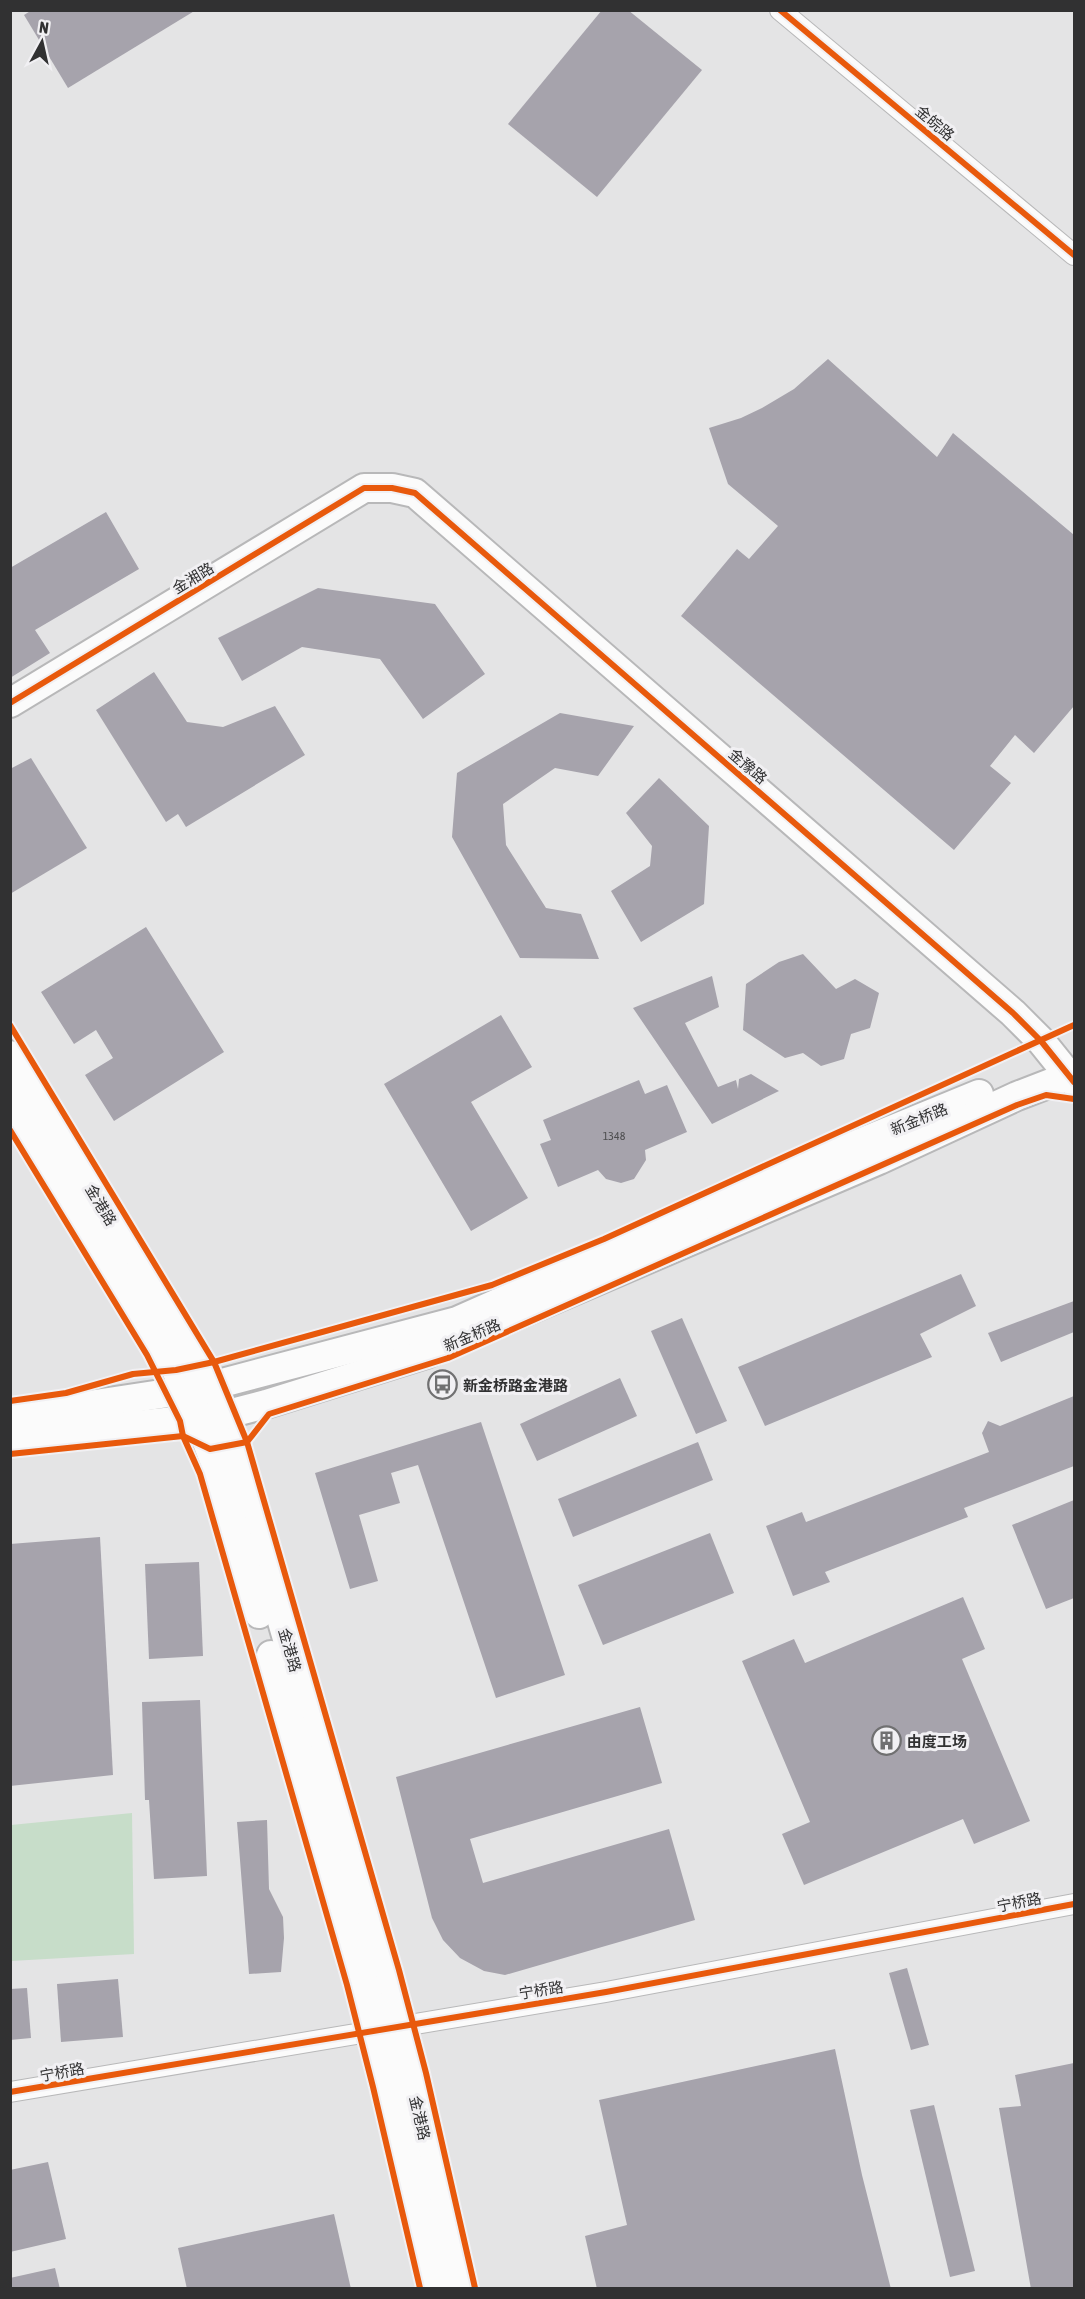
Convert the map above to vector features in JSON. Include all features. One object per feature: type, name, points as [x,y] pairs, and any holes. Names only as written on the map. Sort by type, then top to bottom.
[{"type":"street","name":"金皖路","points":[[780,10],[1074,255]]},
{"type":"street","name":"金湘路","points":[[10,703],[364,488],[392,488]]},
{"type":"street","name":"金豫路","points":[[392,488],[415,493],[1013,1013],[1070,1069]]},
{"type":"street","name":"金港路","points":[[10,1055],[181,1336],[197,1390],[209,1417],[237,1464],[459,2289]]},
{"type":"street","name":"新金桥路","points":[[10,1417],[197,1390],[457,1321],[850,1147],[1070,1069]]},
{"type":"street","name":"新金桥路","points":[[10,1439],[209,1417],[266,1404],[426,1354],[879,1161],[1070,1069]]},
{"type":"street","name":"金港路","points":[[10,1098],[171,1362],[197,1390]]},
{"type":"street","name":"宁桥路","points":[[10,2092],[617,1990],[1074,1904]]},
{"type":"street","name":"金港路","points":[[387,2028],[437,2289]]},
{"type":"green space","points":[[132,1813],[134,1954],[11,1961],[11,1825]]},
{"type":"building","points":[[32,10],[196,10],[68,88],[24,15]]},
{"type":"building","points":[[602,10],[628,10],[702,70],[597,197],[508,124]]},
{"type":"building","points":[[828,359],[937,457],[953,433],[1074,535],[1074,706],[1034,753],[1015,735],[990,766],[1011,783],[954,850],[681,616],[737,549],[749,559],[778,526],[728,484],[709,428],[741,418],[762,408],[794,389]]},
{"type":"building","points":[[106,512],[139,569],[35,630],[50,653],[10,678],[10,568]]},
{"type":"building","points":[[318,588],[435,604],[485,674],[423,719],[380,659],[302,647],[242,681],[218,638]]},
{"type":"building","points":[[154,672],[187,722],[223,727],[275,706],[305,755],[186,827],[178,814],[166,822],[96,710]]},
{"type":"building","points":[[560,713],[634,726],[598,776],[555,768],[503,804],[506,845],[546,908],[581,914],[599,959],[520,958],[452,837],[457,773]]},
{"type":"building","points":[[31,758],[87,848],[10,894],[10,769]]},
{"type":"building","points":[[659,778],[709,826],[704,904],[641,942],[611,891],[650,866],[652,846],[626,813]]},
{"type":"building","points":[[146,927],[224,1052],[114,1121],[85,1075],[113,1058],[96,1030],[74,1044],[41,992]]},
{"type":"building","points":[[803,954],[836,989],[855,979],[879,993],[870,1028],[851,1034],[844,1059],[821,1066],[803,1053],[785,1058],[743,1030],[746,984],[779,962]]},
{"type":"building","points":[[712,976],[719,1007],[685,1023],[718,1087],[736,1080],[738,1089],[739,1079],[751,1074],[779,1091],[712,1124],[633,1008]]},
{"type":"building","points":[[501,1015],[532,1067],[471,1102],[528,1198],[471,1231],[384,1084]]},
{"type":"building","points":[[639,1080],[645,1094],[667,1085],[687,1132],[645,1150],[646,1160],[634,1179],[621,1183],[606,1179],[598,1170],[558,1187],[540,1144],[551,1140],[543,1120]]},
{"type":"building","points":[[961,1274],[976,1306],[920,1334],[932,1357],[765,1426],[738,1367]]},
{"type":"building","points":[[1074,1301],[1074,1332],[1001,1362],[988,1333]]},
{"type":"building","points":[[682,1318],[727,1421],[696,1434],[651,1331]]},
{"type":"building","points":[[620,1378],[637,1416],[537,1461],[520,1424]]},
{"type":"building","points":[[1074,1396],[1074,1466],[964,1508],[968,1517],[825,1572],[830,1582],[793,1596],[766,1526],[802,1512],[806,1522],[989,1452],[982,1433],[988,1421],[1000,1426]]},
{"type":"building","points":[[481,1422],[565,1675],[496,1698],[418,1465],[391,1473],[400,1503],[359,1515],[378,1581],[350,1589],[315,1473]]},
{"type":"building","points":[[698,1442],[713,1480],[573,1537],[558,1499]]},
{"type":"building","points":[[1074,1500],[1074,1598],[1046,1609],[1012,1525]]},
{"type":"building","points":[[710,1533],[734,1593],[603,1645],[578,1585]]},
{"type":"building","points":[[100,1537],[113,1775],[10,1786],[10,1544]]},
{"type":"building","points":[[199,1562],[203,1656],[149,1659],[145,1564]]},
{"type":"building","name":"由度工场","points":[[963,1597],[985,1649],[962,1659],[1030,1821],[974,1844],[963,1819],[804,1885],[782,1834],[810,1822],[742,1661],[794,1639],[805,1663]]},
{"type":"building","points":[[200,1700],[207,1876],[154,1879],[149,1800],[145,1800],[142,1702]]},
{"type":"building","points":[[640,1707],[662,1783],[470,1839],[483,1883],[669,1829],[695,1920],[505,1975],[484,1971],[460,1958],[443,1940],[432,1918],[396,1777]]},
{"type":"building","points":[[267,1820],[269,1889],[283,1917],[281,1972],[249,1974],[237,1822]]},
{"type":"building","points":[[907,1968],[929,2045],[911,2050],[889,1973]]},
{"type":"building","points":[[118,1979],[123,2037],[61,2042],[57,1984]]},
{"type":"building","points":[[27,1988],[31,2038],[10,2040],[10,1989]]},
{"type":"building","points":[[835,2049],[862,2175],[891,2289],[597,2289],[585,2236],[627,2225],[599,2100]]},
{"type":"building","points":[[1074,2063],[1074,2289],[1031,2289],[999,2108],[1021,2106],[1015,2075]]},
{"type":"building","points":[[934,2105],[975,2271],[950,2277],[910,2110]]},
{"type":"building","points":[[48,2162],[66,2239],[10,2252],[10,2170]]},
{"type":"building","points":[[334,2214],[351,2289],[187,2289],[178,2248]]},
{"type":"building","points":[[55,2268],[60,2289],[10,2289],[10,2278]]},
{"type":"cycle path","points":[[780,10],[1074,255]]},
{"type":"cycle path","points":[[10,703],[364,488],[392,488],[415,493],[1013,1013],[1041,1041],[1074,1082]]},
{"type":"cycle path","points":[[10,1025],[214,1362],[247,1442],[399,1970],[426,2073],[475,2288]]},
{"type":"cycle path","points":[[10,1401],[66,1393],[133,1374],[176,1370],[214,1362],[492,1285],[604,1239],[1074,1025]]},
{"type":"cycle path","points":[[10,1454],[183,1436],[210,1449],[247,1442],[269,1414],[448,1358],[1017,1105],[1046,1095],[1074,1099]]},
{"type":"cycle path","points":[[10,1130],[147,1355],[180,1421],[183,1436],[200,1474],[347,1985],[420,2288]]},
{"type":"cycle path","points":[[10,2092],[606,1992],[1074,1904]]},
{"type":"place","name":"新金桥路金港路","points":[[442,1385]]},
{"type":"place","name":"由度工场","points":[[886,1741]]}]
